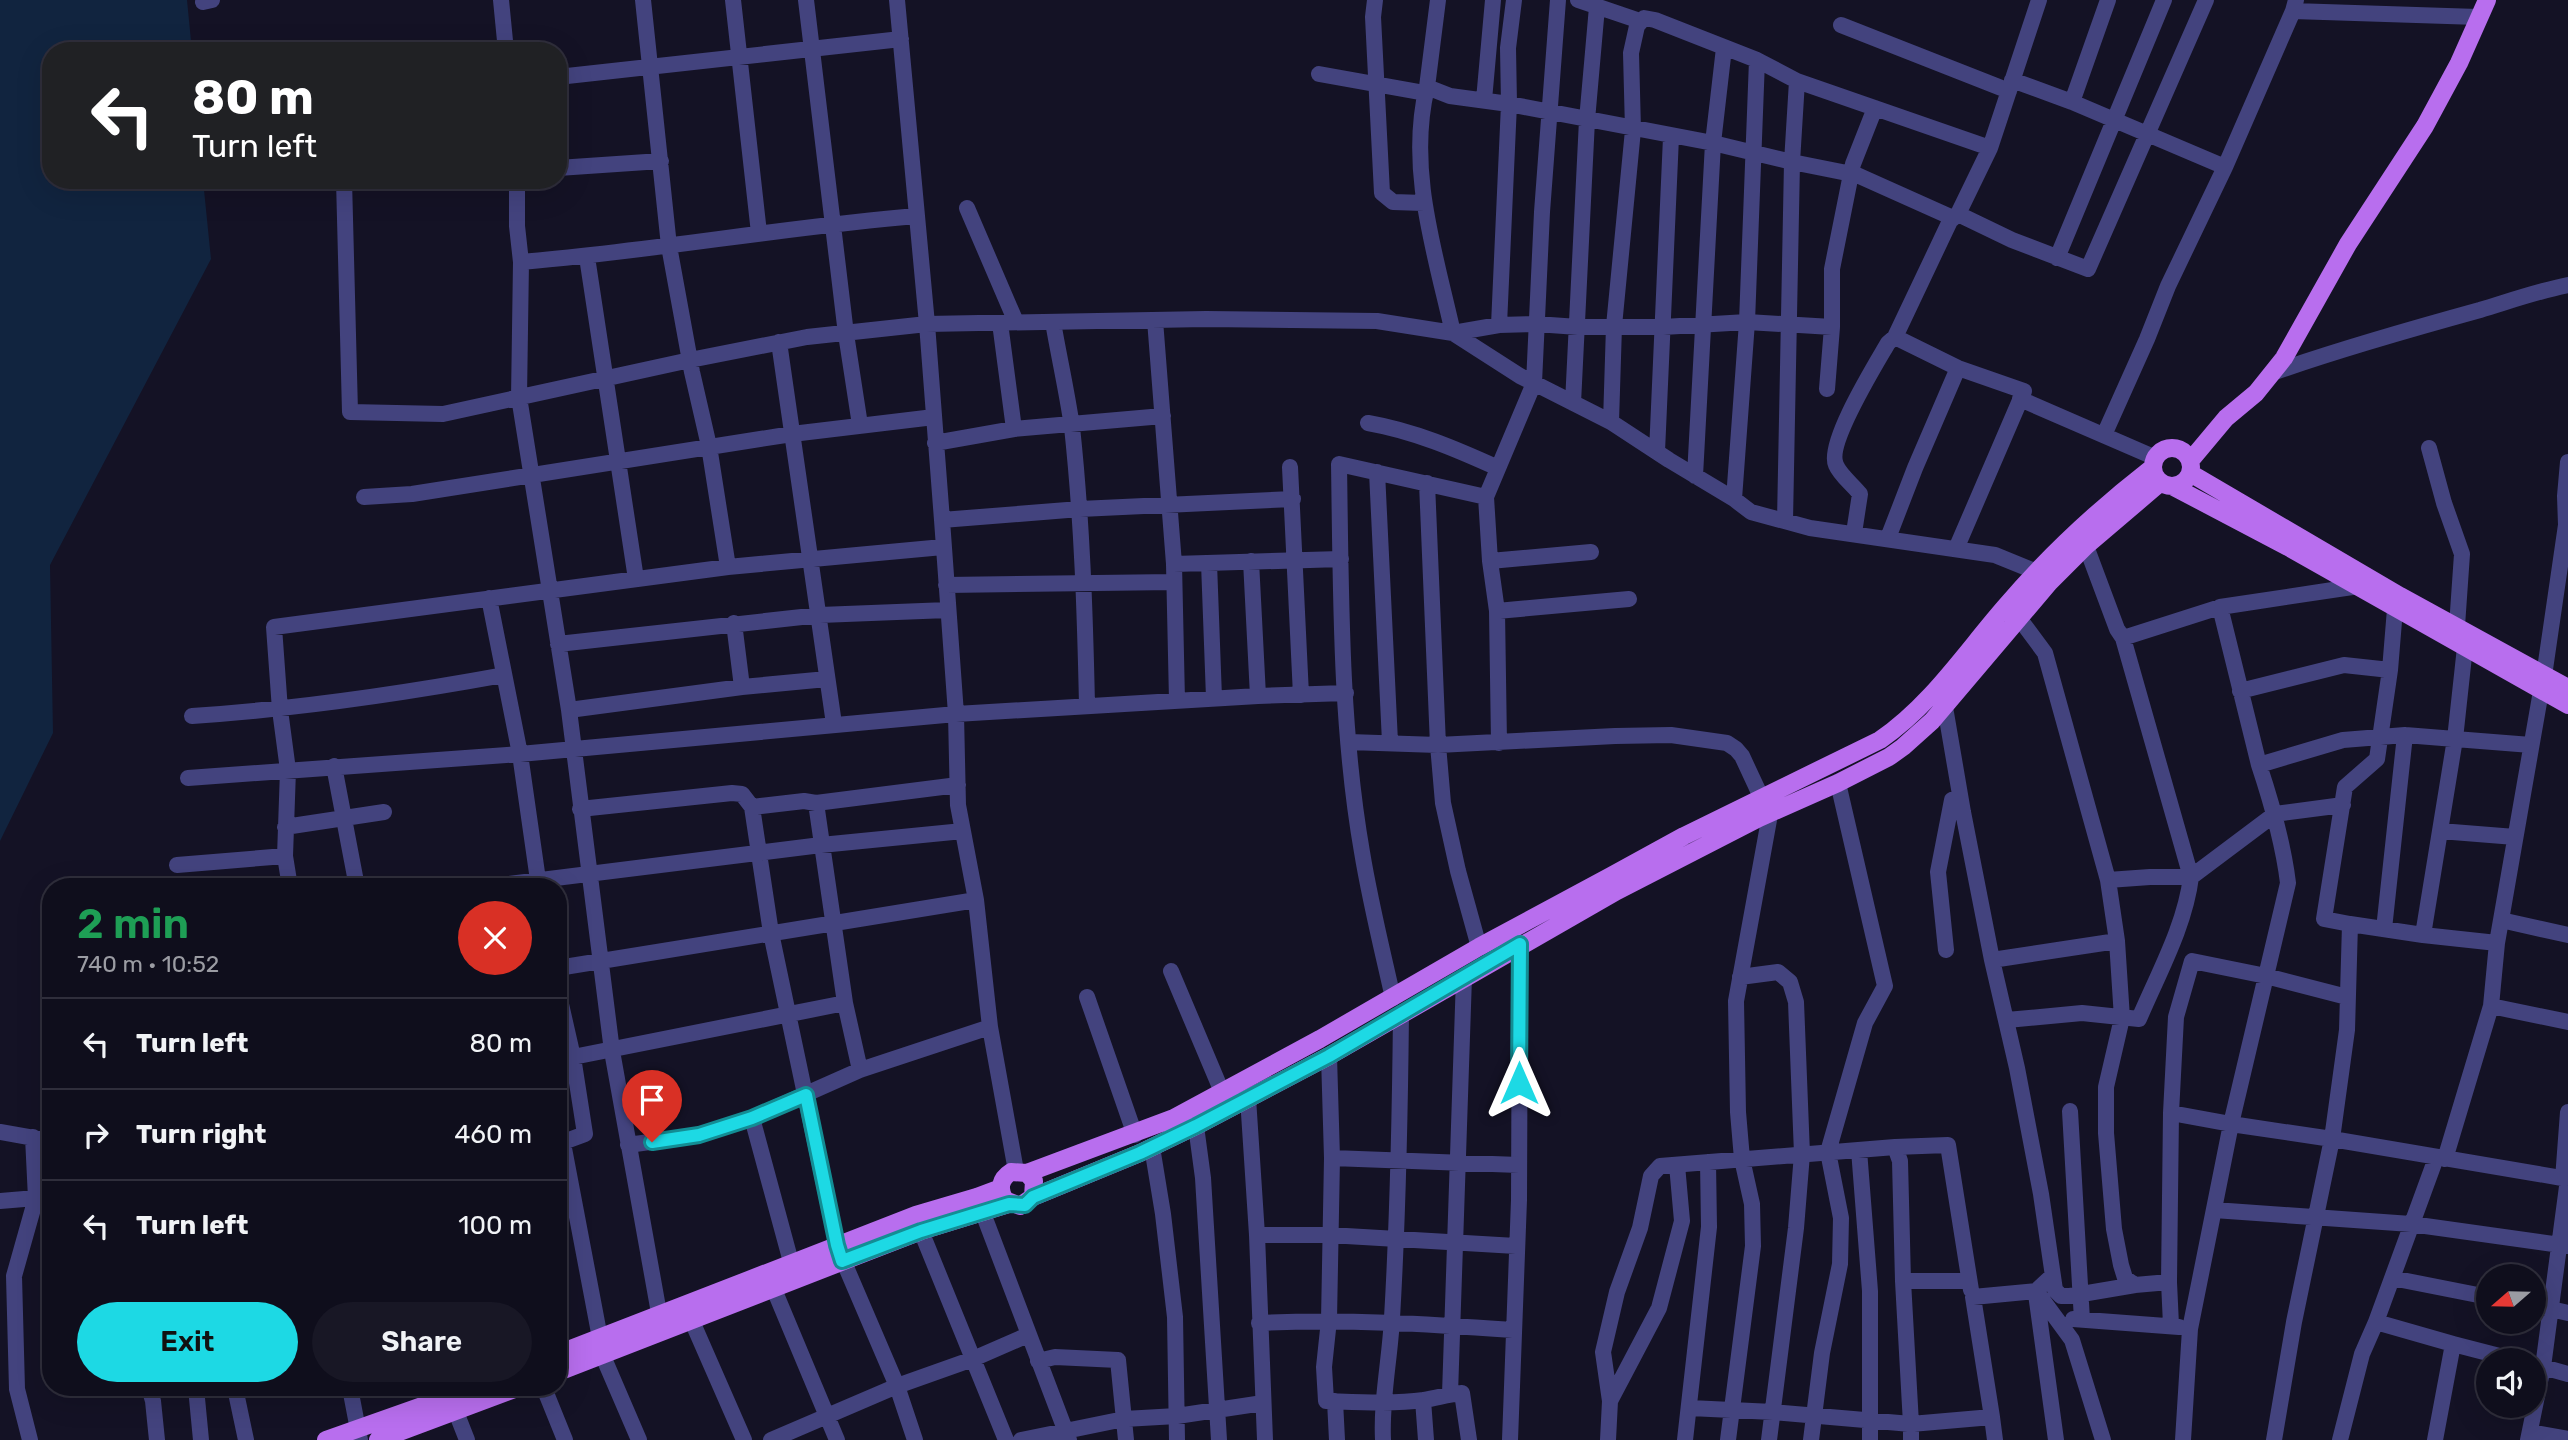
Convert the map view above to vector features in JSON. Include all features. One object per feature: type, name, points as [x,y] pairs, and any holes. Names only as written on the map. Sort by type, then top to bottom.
[{"type":"main road","points":[[1005,1196],[1006,1175],[1135,1135],[1174,1118],[1397,1005],[1464,977],[1892,732],[1934,693],[2006,605],[2085,546],[2160,473],[2162,450],[2172,448],[2226,418],[2256,393],[2275,372],[2348,244],[2425,126],[2459,63],[2487,0]]},
{"type":"main road","points":[[2160,473],[2183,482],[2190,467],[2226,418]]},
{"type":"main road","points":[[2172,448],[2183,452],[2190,467],[2293,534],[2551,680],[2568,705]]},
{"type":"main road","points":[[1005,1196],[1020,1206],[1033,1197],[1196,1126],[1329,1056],[1479,947],[1765,806],[1838,783],[1903,747],[1945,707],[2019,618],[2073,534],[2160,473]]},
{"type":"main road","points":[[2160,473],[2465,647],[2568,688]]},
{"type":"main road","points":[[1021,1172],[1035,1187],[1033,1197]]},
{"type":"main road","points":[[567,1366],[659,1313],[791,1262],[840,1253],[921,1231],[1005,1196]]},
{"type":"main road","points":[[567,1352],[601,1346],[691,1319],[773,1287],[916,1215],[980,1205]]},
{"type":"main road","points":[[326,1440],[359,1435],[431,1396]]},
{"type":"main road","points":[[384,1439],[497,1396]]},
{"type":"street","points":[[501,0],[505,42]]},
{"type":"street","points":[[643,0],[669,246],[709,446],[728,567]]},
{"type":"street","points":[[733,0],[759,233]]},
{"type":"street","points":[[806,0],[846,334],[860,425]]},
{"type":"street","points":[[897,0],[927,324],[956,714],[958,785],[963,831],[976,900],[990,1027],[1021,1172]]},
{"type":"street","points":[[1375,0],[1373,17],[1382,193],[1394,202],[1424,203]]},
{"type":"street","points":[[1438,0],[1421,110],[1421,193],[1453,333],[1534,383],[1611,422],[1751,512],[1810,528],[1995,555],[2043,578]]},
{"type":"street","points":[[1484,100],[1493,0]]},
{"type":"street","points":[[1499,325],[1508,48],[1514,0]]},
{"type":"street","points":[[1499,743],[1497,611],[1490,561],[1486,497],[1534,383],[1558,0]]},
{"type":"street","points":[[1578,0],[1608,6],[1640,21]]},
{"type":"street","points":[[1854,533],[1860,494],[1836,466],[1833,456],[1839,435],[1888,343],[1895,337],[1990,148],[2039,0]]},
{"type":"street","points":[[2073,102],[2108,0]]},
{"type":"street","points":[[2057,258],[2164,0]]},
{"type":"street","points":[[1319,74],[1508,104],[1713,143],[1852,174],[2088,269],[2206,0]]},
{"type":"street","points":[[1573,403],[1587,120],[1608,6]]},
{"type":"street","points":[[2104,435],[2168,286],[2225,167],[2295,6],[2479,17]]},
{"type":"street","points":[[1611,422],[1614,326],[1632,129],[1631,53],[1636,26],[1640,21],[1646,18],[1656,20],[1757,60],[1797,81],[1990,148]]},
{"type":"street","points":[[1841,25],[2010,86],[2073,102],[2225,167]]},
{"type":"street","points":[[567,76],[901,39]]},
{"type":"street","points":[[1695,477],[1713,143],[1724,48]]},
{"type":"street","points":[[1734,499],[1747,322],[1757,60]]},
{"type":"street","points":[[1785,521],[1792,162],[1797,81]]},
{"type":"street","points":[[1827,389],[1832,327],[1832,269],[1853,164],[1875,108]]},
{"type":"street","points":[[1657,452],[1671,137]]},
{"type":"street","points":[[567,167],[661,161]]},
{"type":"street","points":[[344,189],[350,412],[443,414],[779,342],[927,324],[1155,320],[1377,321],[1453,333],[1499,325],[1536,324],[1663,327],[1747,322],[1832,327]]},
{"type":"street","points":[[517,189],[516,226],[521,262],[519,397],[569,710],[612,1051],[659,1313]]},
{"type":"street","points":[[967,208],[1008,323],[1014,429]]},
{"type":"street","points":[[521,262],[587,257],[832,223],[917,216]]},
{"type":"street","points":[[587,257],[636,579]]},
{"type":"street","points":[[2275,372],[2354,344],[2511,301],[2544,289],[2568,285]]},
{"type":"street","points":[[1155,320],[1174,564],[1177,701]]},
{"type":"street","points":[[1053,322],[1071,424],[1080,509],[1085,582],[1087,705]]},
{"type":"street","points":[[1895,337],[1958,368],[2024,391],[1956,549]]},
{"type":"street","points":[[779,342],[834,724]]},
{"type":"street","points":[[1888,538],[1958,368]]},
{"type":"street","points":[[2020,399],[2104,435],[2160,473]]},
{"type":"street","points":[[936,443],[1014,429],[1163,416]]},
{"type":"street","points":[[364,497],[412,494],[709,446],[934,417]]},
{"type":"street","points":[[1368,423],[1402,429],[1455,448],[1496,475]]},
{"type":"street","points":[[2429,448],[2462,554],[2457,626]]},
{"type":"street","points":[[2340,1440],[2362,1354],[2411,1224],[2441,1158],[2491,1006],[2497,943],[2531,745],[2551,680],[2567,525],[2565,496],[2568,461]]},
{"type":"street","points":[[1383,1440],[1383,1401],[1392,1321],[1400,1161],[1397,1005],[1361,851],[1349,742],[1339,464],[1486,497]]},
{"type":"street","points":[[1290,467],[1301,695]]},
{"type":"street","points":[[1377,472],[1390,742]]},
{"type":"street","points":[[1427,483],[1443,803],[1479,947]]},
{"type":"street","points":[[942,520],[1080,509],[1293,499]]},
{"type":"street","points":[[2007,1020],[2082,1013],[2139,1019],[2189,893],[2191,877],[2123,638],[2117,629],[2085,546]]},
{"type":"street","points":[[289,878],[285,856],[288,770],[280,710],[274,627],[728,567],[943,547]]},
{"type":"street","points":[[1490,561],[1591,552]]},
{"type":"street","points":[[1174,564],[1341,559]]},
{"type":"street","points":[[1251,561],[1258,696]]},
{"type":"street","points":[[1209,563],[1214,698]]},
{"type":"street","points":[[946,585],[1174,582]]},
{"type":"street","points":[[2123,638],[2220,607],[2359,586]]},
{"type":"street","points":[[489,598],[520,754],[538,878]]},
{"type":"street","points":[[1497,611],[1629,599]]},
{"type":"street","points":[[2183,1440],[2190,1329],[2231,1124],[2288,883],[2275,814],[2259,765],[2220,607]]},
{"type":"street","points":[[2395,609],[2378,760],[2345,787],[2324,919],[2423,935],[2497,943]]},
{"type":"street","points":[[558,644],[820,615],[948,610]]},
{"type":"street","points":[[2019,618],[2045,653],[2108,880],[2117,941],[2122,1018],[2106,1087],[2105,1112],[2118,1253],[2125,1278],[2135,1285]]},
{"type":"street","points":[[734,623],[742,687]]},
{"type":"street","points":[[2423,935],[2455,738],[2465,647]]},
{"type":"street","points":[[2240,691],[2344,665],[2390,670]]},
{"type":"street","points":[[192,716],[280,710],[392,695],[504,675]]},
{"type":"street","points":[[569,710],[742,687],[827,679]]},
{"type":"street","points":[[188,778],[520,754],[956,714],[1214,698],[1346,694]]},
{"type":"street","points":[[1945,707],[1992,960],[2007,1020],[2041,1194],[2055,1290],[2061,1296],[2169,1282]]},
{"type":"street","points":[[1349,742],[1438,745],[1671,735],[1727,743],[1742,756],[1765,806],[1769,828],[1735,1001],[1742,1159],[1752,1204],[1753,1246],[1728,1440]]},
{"type":"street","points":[[2259,765],[2343,740],[2404,735],[2531,745]]},
{"type":"street","points":[[2384,929],[2404,735]]},
{"type":"street","points":[[334,766],[355,878]]},
{"type":"street","points":[[1811,1440],[1822,1353],[1840,1264],[1841,1218],[1828,1152],[1865,1023],[1885,986],[1838,783]]},
{"type":"street","points":[[752,807],[804,801],[816,803],[958,785]]},
{"type":"street","points":[[580,809],[732,793],[742,794],[752,807],[771,933],[840,1253],[897,1385],[915,1440]]},
{"type":"street","points":[[1946,950],[1938,872],[1952,800],[1960,796]]},
{"type":"street","points":[[816,803],[845,1003],[860,1070]]},
{"type":"street","points":[[2108,880],[2191,877],[2275,814],[2343,805]]},
{"type":"street","points":[[285,827],[384,813]]},
{"type":"street","points":[[567,879],[821,845],[963,831]]},
{"type":"street","points":[[2440,831],[2515,837]]},
{"type":"street","points":[[177,865],[285,856]]},
{"type":"street","points":[[567,966],[976,900]]},
{"type":"street","points":[[2501,920],[2568,935]]},
{"type":"street","points":[[2274,1440],[2294,1322],[2332,1139],[2347,1030],[2350,924]]},
{"type":"street","points":[[1992,960],[2117,941]]},
{"type":"street","points":[[1510,1440],[1518,1165],[1520,944]]},
{"type":"street","points":[[2171,1325],[2171,1113],[2176,1017],[2192,961],[2266,976],[2347,997]]},
{"type":"street","points":[[1171,971],[1222,1092]]},
{"type":"street","points":[[1741,977],[1778,972],[1790,982],[1796,1002],[1802,1154],[1796,1228],[1769,1440]]},
{"type":"street","points":[[1450,1394],[1464,977]]},
{"type":"street","points":[[1087,997],[1135,1135]]},
{"type":"street","points":[[567,1059],[845,1003]]},
{"type":"street","points":[[2491,1006],[2568,1022]]},
{"type":"street","points":[[628,1146],[699,1135],[752,1118],[860,1070],[990,1027]]},
{"type":"street","points":[[1329,1056],[1332,1158],[1329,1320],[1324,1396],[1326,1401],[1383,1401],[1423,1400],[1462,1394],[1469,1440]]},
{"type":"street","points":[[567,1063],[585,1134],[567,1141]]},
{"type":"street","points":[[1248,1098],[1257,1235],[1265,1440]]},
{"type":"street","points":[[2070,1111],[2081,1294],[2078,1319],[2171,1325],[2190,1329]]},
{"type":"street","points":[[2543,1348],[2564,1245],[2568,1112]]},
{"type":"street","points":[[2171,1113],[2566,1179]]},
{"type":"street","points":[[752,1118],[791,1262]]},
{"type":"street","points":[[1196,1126],[1203,1178],[1219,1440]]},
{"type":"street","points":[[0,1132],[42,1139]]},
{"type":"street","points":[[33,1137],[42,1192]]},
{"type":"street","points":[[1608,1440],[1610,1401],[1603,1352],[1617,1292],[1640,1227],[1651,1176],[1660,1166],[1948,1145],[1995,1440]]},
{"type":"street","points":[[1152,1147],[1175,1317],[1177,1440]]},
{"type":"street","points":[[1895,1147],[1900,1161],[1911,1432]]},
{"type":"street","points":[[1859,1150],[1870,1292],[1870,1440]]},
{"type":"street","points":[[1332,1158],[1518,1165]]},
{"type":"street","points":[[1685,1440],[1709,1227],[1708,1162]]},
{"type":"street","points":[[1610,1401],[1659,1308],[1682,1221],[1677,1165]]},
{"type":"street","points":[[567,1173],[601,1346],[639,1440]]},
{"type":"street","points":[[0,1201],[42,1198]]},
{"type":"street","points":[[30,1440],[17,1389],[7,1275],[42,1200]]},
{"type":"street","points":[[980,1205],[1067,1436]]},
{"type":"street","points":[[2214,1210],[2411,1224],[2564,1245]]},
{"type":"street","points":[[921,1231],[1006,1440]]},
{"type":"street","points":[[1257,1235],[1329,1235],[1516,1246]]},
{"type":"street","points":[[1973,1297],[2036,1291],[2052,1276]]},
{"type":"street","points":[[2392,1278],[2476,1295]]},
{"type":"street","points":[[1903,1281],[1969,1281]]},
{"type":"street","points":[[773,1287],[837,1440]]},
{"type":"street","points":[[2036,1291],[2056,1440]]},
{"type":"street","points":[[2036,1291],[2072,1340],[2103,1440]]},
{"type":"street","points":[[2546,1308],[2568,1313]]},
{"type":"street","points":[[691,1319],[744,1440]]},
{"type":"street","points":[[1259,1323],[1392,1321],[1513,1330]]},
{"type":"street","points":[[2376,1322],[2476,1350]]},
{"type":"street","points":[[771,1440],[797,1436],[828,1417],[897,1385],[972,1359],[1028,1335]]},
{"type":"street","points":[[2435,1440],[2453,1344]]},
{"type":"street","points":[[1038,1361],[1055,1357],[1118,1360],[1126,1440]]},
{"type":"street","points":[[2546,1368],[2568,1374]]},
{"type":"street","points":[[151,1396],[157,1440]]},
{"type":"street","points":[[197,1396],[201,1440]]},
{"type":"street","points":[[237,1396],[246,1440]]},
{"type":"street","points":[[351,1396],[359,1435]]},
{"type":"street","points":[[547,1396],[565,1440]]},
{"type":"street","points":[[1423,1400],[1426,1440]]},
{"type":"street","points":[[1335,1401],[1337,1440]]},
{"type":"street","points":[[1021,1440],[1067,1436],[1124,1419],[1177,1416],[1263,1403]]},
{"type":"street","points":[[1690,1408],[1870,1421],[1911,1432],[1992,1417]]},
{"type":"street","points":[[456,1412],[467,1440]]},
{"type":"street","points":[[2532,1418],[2529,1436],[2568,1439]]},
{"type":"water","points":[[0,0],[187,0],[191,42],[42,42],[42,189],[204,189],[211,259],[50,565],[53,733],[0,841]]},
{"type":"route","points":[[652,1142],[699,1135],[752,1118],[806,1095],[842,1261],[921,1231],[1009,1204],[1025,1205],[1033,1197],[1152,1147],[1329,1056],[1520,944],[1519,1083]]}]
